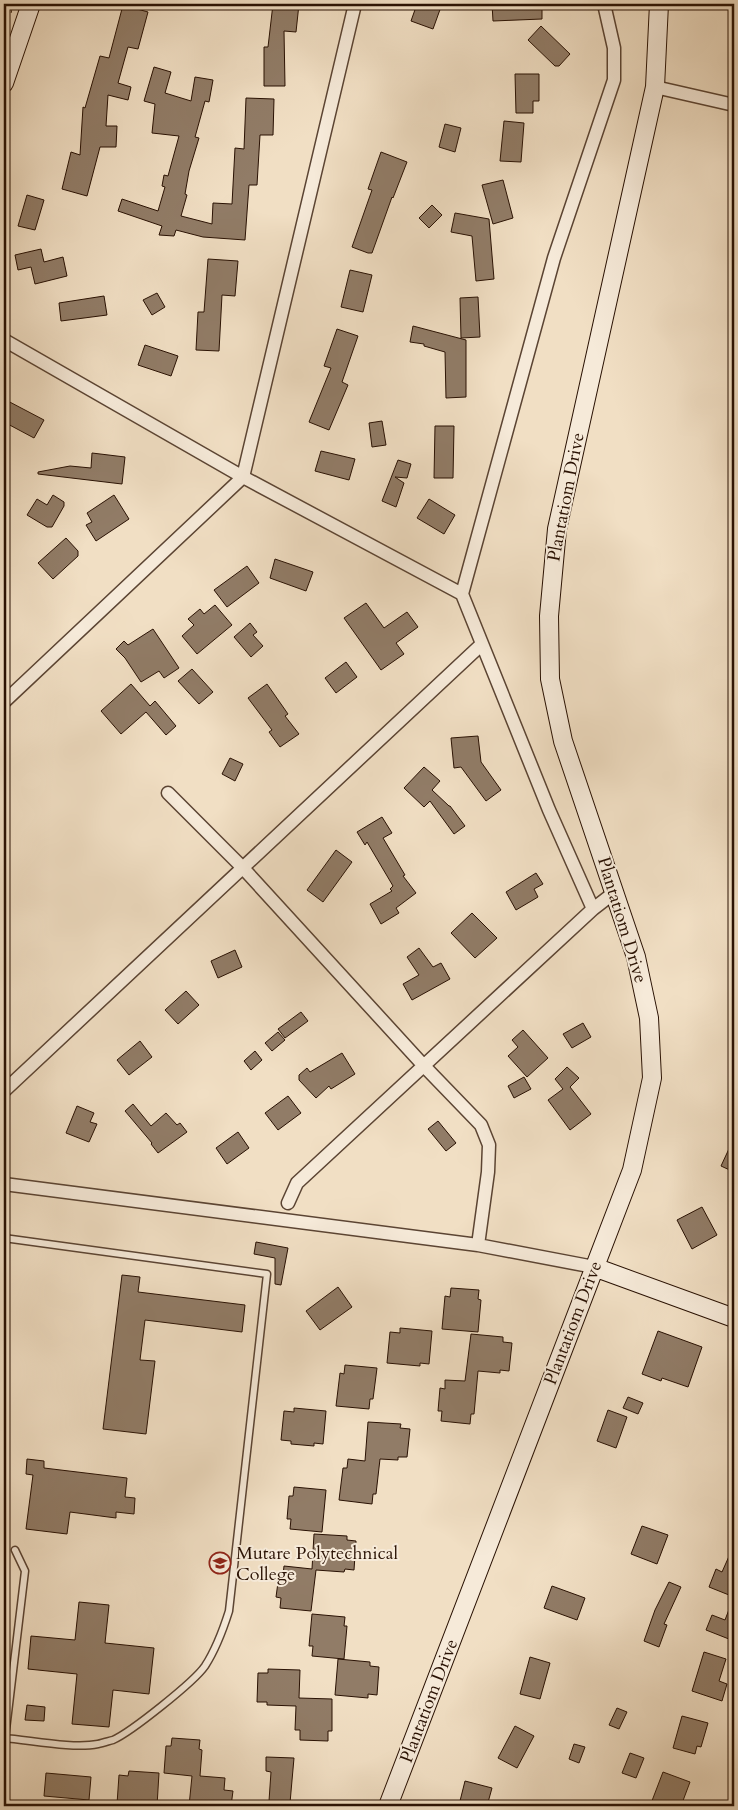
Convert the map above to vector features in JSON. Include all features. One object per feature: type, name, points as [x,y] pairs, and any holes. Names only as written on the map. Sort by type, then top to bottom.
[{"type":"street","points":[[4,83],[31,4]]},
{"type":"street","points":[[4,702],[243,478],[355,4]]},
{"type":"street","points":[[593,909],[549,810],[462,594],[554,258],[614,80],[614,48],[604,4]]},
{"type":"street","name":"Plantatiom Drive","points":[[388,1806],[632,1170],[652,1078],[649,1018],[636,957],[563,741],[550,679],[549,616],[557,529],[655,87],[659,4]]},
{"type":"street","points":[[655,87],[734,105]]},
{"type":"street","points":[[4,340],[243,478],[462,594]]},
{"type":"street","points":[[4,1091],[482,644]]},
{"type":"street","points":[[168,793],[243,868],[424,1066],[481,1125],[489,1145],[488,1172],[478,1245]]},
{"type":"street","points":[[288,1203],[297,1183],[593,909],[615,892]]},
{"type":"street","points":[[4,1184],[478,1245],[594,1267],[734,1318]]},
{"type":"lane","points":[[4,1238],[267,1274],[229,1610],[219,1641],[204,1668],[182,1689],[114,1739],[97,1744],[63,1744],[4,1738],[25,1571],[15,1550]]},
{"type":"building","points":[[273,4],[299,4],[296,32],[284,31],[285,86],[264,86],[264,47],[268,47]]},
{"type":"building","points":[[417,4],[442,4],[433,29],[411,21]]},
{"type":"building","points":[[492,4],[542,4],[542,19],[493,21]]},
{"type":"building","points":[[123,5],[148,12],[138,49],[128,47],[118,83],[131,87],[128,100],[108,95],[106,126],[117,126],[116,147],[100,147],[87,196],[62,189],[71,152],[80,155],[83,107],[85,108],[100,56],[109,58]]},
{"type":"building","points":[[541,26],[570,54],[559,66],[555,66],[528,40]]},
{"type":"building","points":[[154,67],[171,72],[165,93],[191,101],[195,77],[213,80],[209,102],[205,101],[195,137],[199,138],[189,171],[185,194],[187,195],[181,216],[212,224],[213,203],[232,204],[235,148],[244,149],[246,98],[274,99],[273,135],[260,135],[257,185],[249,185],[245,240],[203,237],[176,230],[174,236],[159,235],[162,226],[118,211],[122,199],[158,211],[165,187],[162,186],[164,175],[168,176],[179,136],[152,133],[155,104],[144,101]]},
{"type":"building","points":[[515,74],[539,74],[539,101],[533,101],[533,113],[516,113]]},
{"type":"building","points":[[504,121],[524,123],[521,162],[500,161]]},
{"type":"building","points":[[445,124],[461,128],[455,152],[439,147]]},
{"type":"building","points":[[381,152],[407,162],[372,253],[368,253],[352,247],[372,190],[368,189]]},
{"type":"building","points":[[503,180],[513,218],[493,224],[482,185]]},
{"type":"building","points":[[27,195],[44,200],[35,230],[18,226]]},
{"type":"building","points":[[432,205],[442,215],[429,228],[419,218]]},
{"type":"building","points":[[455,213],[489,219],[494,279],[476,281],[472,236],[451,232]]},
{"type":"building","points":[[41,249],[44,262],[63,257],[67,276],[35,284],[31,267],[18,270],[15,255]]},
{"type":"building","points":[[208,259],[238,261],[235,296],[222,295],[219,351],[196,350],[198,312],[204,312]]},
{"type":"building","points":[[350,270],[372,275],[363,312],[341,307]]},
{"type":"building","points":[[157,293],[165,307],[152,315],[143,300]]},
{"type":"building","points":[[104,296],[107,315],[61,321],[59,303]]},
{"type":"building","points":[[478,297],[480,337],[461,338],[460,298]]},
{"type":"building","points":[[413,326],[466,340],[466,397],[446,398],[445,352],[424,346],[424,344],[410,342]]},
{"type":"building","points":[[337,329],[358,336],[342,382],[348,385],[329,430],[309,422],[331,368],[324,366]]},
{"type":"building","points":[[145,345],[178,356],[171,376],[138,365]]},
{"type":"building","points":[[4,399],[44,420],[34,438],[4,422]]},
{"type":"building","points":[[382,421],[386,445],[372,447],[369,423]]},
{"type":"building","points":[[435,426],[454,426],[453,478],[434,478]]},
{"type":"building","points":[[321,451],[355,459],[349,480],[315,471]]},
{"type":"building","points":[[92,453],[125,457],[122,484],[38,474],[38,472],[70,466],[91,468]]},
{"type":"building","points":[[398,460],[411,464],[407,478],[395,477],[404,483],[396,507],[382,501]]},
{"type":"building","points":[[53,495],[64,502],[64,506],[52,527],[47,527],[27,515],[37,499],[47,505]]},
{"type":"building","points":[[114,495],[129,519],[96,541],[86,525],[92,522],[87,513]]},
{"type":"building","points":[[429,499],[455,515],[444,534],[417,518]]},
{"type":"building","points":[[66,538],[78,551],[78,556],[53,579],[38,563]]},
{"type":"building","points":[[275,559],[313,572],[306,591],[270,578]]},
{"type":"building","points":[[247,566],[259,583],[227,607],[214,590]]},
{"type":"building","points":[[366,603],[384,628],[407,612],[418,627],[396,643],[404,654],[381,670],[344,618]]},
{"type":"building","points":[[215,605],[232,625],[197,654],[182,636],[194,625],[188,619],[200,609],[204,614]]},
{"type":"building","points":[[250,623],[257,632],[253,635],[263,646],[251,657],[234,637]]},
{"type":"building","points":[[153,629],[179,668],[164,678],[159,671],[141,682],[125,658],[116,649],[124,641],[128,645]]},
{"type":"building","points":[[346,662],[357,677],[336,693],[325,678]]},
{"type":"building","points":[[192,669],[213,692],[199,704],[178,681]]},
{"type":"building","points":[[131,684],[150,706],[155,701],[176,726],[166,735],[146,712],[121,734],[101,711]]},
{"type":"building","points":[[267,684],[288,714],[285,716],[299,734],[280,747],[269,732],[272,730],[248,698]]},
{"type":"building","points":[[478,736],[481,762],[501,790],[486,801],[461,767],[454,768],[451,738]]},
{"type":"building","points":[[230,758],[243,764],[235,781],[222,774]]},
{"type":"building","points":[[424,767],[440,781],[432,790],[450,806],[465,826],[454,834],[430,801],[424,807],[404,788]]},
{"type":"building","points":[[382,817],[392,833],[383,838],[405,875],[403,876],[416,893],[396,908],[399,913],[381,924],[370,904],[392,891],[390,889],[393,886],[367,842],[365,845],[357,832]]},
{"type":"building","points":[[336,850],[352,862],[323,902],[307,890]]},
{"type":"building","points":[[536,873],[543,884],[534,889],[538,897],[516,910],[506,892]]},
{"type":"building","points":[[472,913],[497,938],[475,958],[451,933]]},
{"type":"building","points":[[419,948],[433,967],[441,963],[450,979],[412,1000],[403,984],[419,975],[407,957]]},
{"type":"building","points":[[235,950],[242,967],[218,978],[211,961]]},
{"type":"building","points":[[186,991],[199,1005],[178,1024],[165,1010]]},
{"type":"building","points":[[301,1012],[308,1021],[285,1038],[278,1029]]},
{"type":"building","points":[[583,1023],[591,1037],[572,1048],[563,1034]]},
{"type":"building","points":[[523,1030],[548,1058],[527,1077],[508,1056],[518,1047],[512,1040]]},
{"type":"building","points":[[278,1032],[285,1040],[272,1051],[265,1043]]},
{"type":"building","points":[[140,1041],[152,1057],[129,1075],[117,1060]]},
{"type":"building","points":[[255,1051],[262,1060],[251,1070],[244,1061]]},
{"type":"building","points":[[342,1053],[355,1074],[331,1089],[329,1086],[316,1098],[299,1080],[299,1075],[307,1068],[310,1072]]},
{"type":"building","points":[[567,1067],[579,1078],[570,1087],[591,1114],[570,1130],[548,1100],[563,1089],[555,1079]]},
{"type":"building","points":[[524,1077],[531,1089],[514,1098],[508,1086]]},
{"type":"building","points":[[288,1096],[301,1113],[278,1130],[265,1113]]},
{"type":"building","points":[[133,1104],[151,1126],[166,1113],[177,1125],[180,1123],[187,1132],[158,1153],[125,1111]]},
{"type":"building","points":[[77,1106],[94,1113],[90,1122],[97,1124],[89,1142],[66,1133]]},
{"type":"building","points":[[438,1121],[456,1143],[446,1151],[428,1129]]},
{"type":"building","points":[[238,1132],[249,1148],[227,1164],[216,1148]]},
{"type":"building","points":[[734,1138],[734,1172],[721,1166]]},
{"type":"building","points":[[702,1207],[717,1235],[692,1249],[677,1220]]},
{"type":"building","points":[[256,1242],[288,1248],[281,1285],[275,1284],[275,1258],[254,1254]]},
{"type":"building","points":[[122,1275],[140,1277],[138,1292],[245,1305],[242,1332],[145,1320],[140,1360],[155,1361],[146,1434],[103,1429]]},
{"type":"building","points":[[338,1287],[352,1307],[320,1330],[306,1311]]},
{"type":"building","points":[[451,1288],[479,1290],[478,1299],[481,1300],[478,1332],[442,1329],[445,1296],[450,1297]]},
{"type":"building","points":[[400,1328],[432,1331],[429,1364],[420,1363],[420,1366],[387,1363],[390,1332],[400,1333]]},
{"type":"building","points":[[658,1331],[702,1347],[688,1387],[662,1378],[661,1381],[642,1374]]},
{"type":"building","points":[[471,1334],[503,1337],[503,1342],[512,1343],[509,1371],[500,1370],[500,1373],[478,1371],[474,1414],[471,1414],[470,1424],[441,1421],[442,1411],[438,1411],[440,1388],[445,1389],[445,1380],[465,1381]]},
{"type":"building","points":[[345,1365],[377,1368],[373,1399],[370,1399],[369,1409],[336,1406],[340,1373],[344,1374]]},
{"type":"building","points":[[628,1397],[643,1403],[638,1414],[623,1408]]},
{"type":"building","points":[[294,1408],[326,1411],[323,1444],[314,1443],[314,1446],[291,1444],[291,1441],[281,1440],[284,1411],[294,1412]]},
{"type":"building","points":[[608,1410],[627,1417],[616,1448],[597,1441]]},
{"type":"building","points":[[368,1422],[401,1424],[400,1428],[410,1429],[407,1457],[398,1457],[398,1460],[380,1459],[376,1494],[373,1494],[372,1504],[339,1500],[343,1468],[347,1468],[348,1459],[365,1461]]},
{"type":"building","points":[[27,1459],[44,1461],[44,1468],[127,1478],[125,1497],[135,1498],[134,1514],[116,1512],[116,1518],[70,1512],[67,1534],[26,1529],[33,1475],[26,1474]]},
{"type":"building","points":[[294,1487],[326,1490],[322,1532],[290,1529],[291,1519],[287,1519],[289,1496],[293,1496]]},
{"type":"building","points":[[642,1526],[668,1535],[657,1564],[631,1554]]},
{"type":"building","points":[[314,1534],[347,1536],[347,1540],[356,1541],[354,1570],[345,1569],[344,1572],[316,1570],[311,1611],[280,1608],[281,1598],[276,1597],[279,1575],[283,1575],[284,1566],[312,1569]]},
{"type":"building","points":[[734,1545],[734,1597],[709,1587],[716,1569],[722,1572]]},
{"type":"building","points":[[669,1582],[681,1587],[664,1624],[667,1625],[659,1647],[644,1641],[655,1610]]},
{"type":"building","points":[[552,1586],[585,1598],[577,1620],[544,1608]]},
{"type":"building","points":[[733,1599],[734,1641],[706,1630],[712,1615],[725,1620]]},
{"type":"building","points":[[79,1602],[109,1605],[105,1643],[154,1648],[149,1694],[113,1690],[109,1727],[72,1724],[77,1674],[28,1669],[31,1636],[75,1640]]},
{"type":"building","points":[[312,1614],[345,1617],[344,1626],[347,1626],[344,1659],[312,1656],[313,1646],[309,1646]]},
{"type":"building","points":[[704,1652],[726,1659],[719,1681],[727,1684],[722,1701],[692,1691]]},
{"type":"building","points":[[530,1657],[550,1663],[540,1699],[520,1694]]},
{"type":"building","points":[[338,1659],[370,1662],[370,1666],[379,1667],[377,1695],[368,1694],[368,1698],[335,1695]]},
{"type":"building","points":[[268,1669],[300,1670],[299,1698],[332,1699],[332,1731],[328,1731],[328,1741],[300,1740],[300,1730],[295,1730],[296,1706],[267,1705],[267,1702],[257,1702],[258,1673],[268,1673]]},
{"type":"building","points":[[27,1705],[45,1707],[44,1721],[25,1720]]},
{"type":"building","points":[[617,1708],[627,1712],[619,1729],[609,1725]]},
{"type":"building","points":[[682,1716],[708,1723],[701,1747],[697,1746],[695,1754],[673,1748]]},
{"type":"building","points":[[515,1726],[534,1736],[517,1768],[498,1758]]},
{"type":"building","points":[[172,1738],[200,1740],[199,1749],[202,1750],[200,1776],[225,1778],[224,1790],[233,1791],[231,1806],[189,1806],[192,1776],[164,1773],[166,1746],[171,1746]]},
{"type":"building","points":[[574,1744],[585,1747],[579,1763],[569,1759]]},
{"type":"building","points":[[630,1753],[644,1758],[636,1778],[622,1773]]},
{"type":"building","points":[[266,1757],[294,1758],[290,1803],[269,1801],[271,1772],[266,1771]]},
{"type":"building","points":[[129,1771],[159,1773],[157,1806],[117,1804],[119,1775],[128,1776]]},
{"type":"building","points":[[663,1772],[690,1782],[681,1806],[650,1806]]},
{"type":"building","points":[[46,1773],[91,1777],[89,1800],[44,1796]]},
{"type":"building","points":[[465,1781],[492,1788],[487,1806],[460,1801]]},
{"type":"place","name":"Mutare Polytechnical College","points":[[220,1563]]}]
